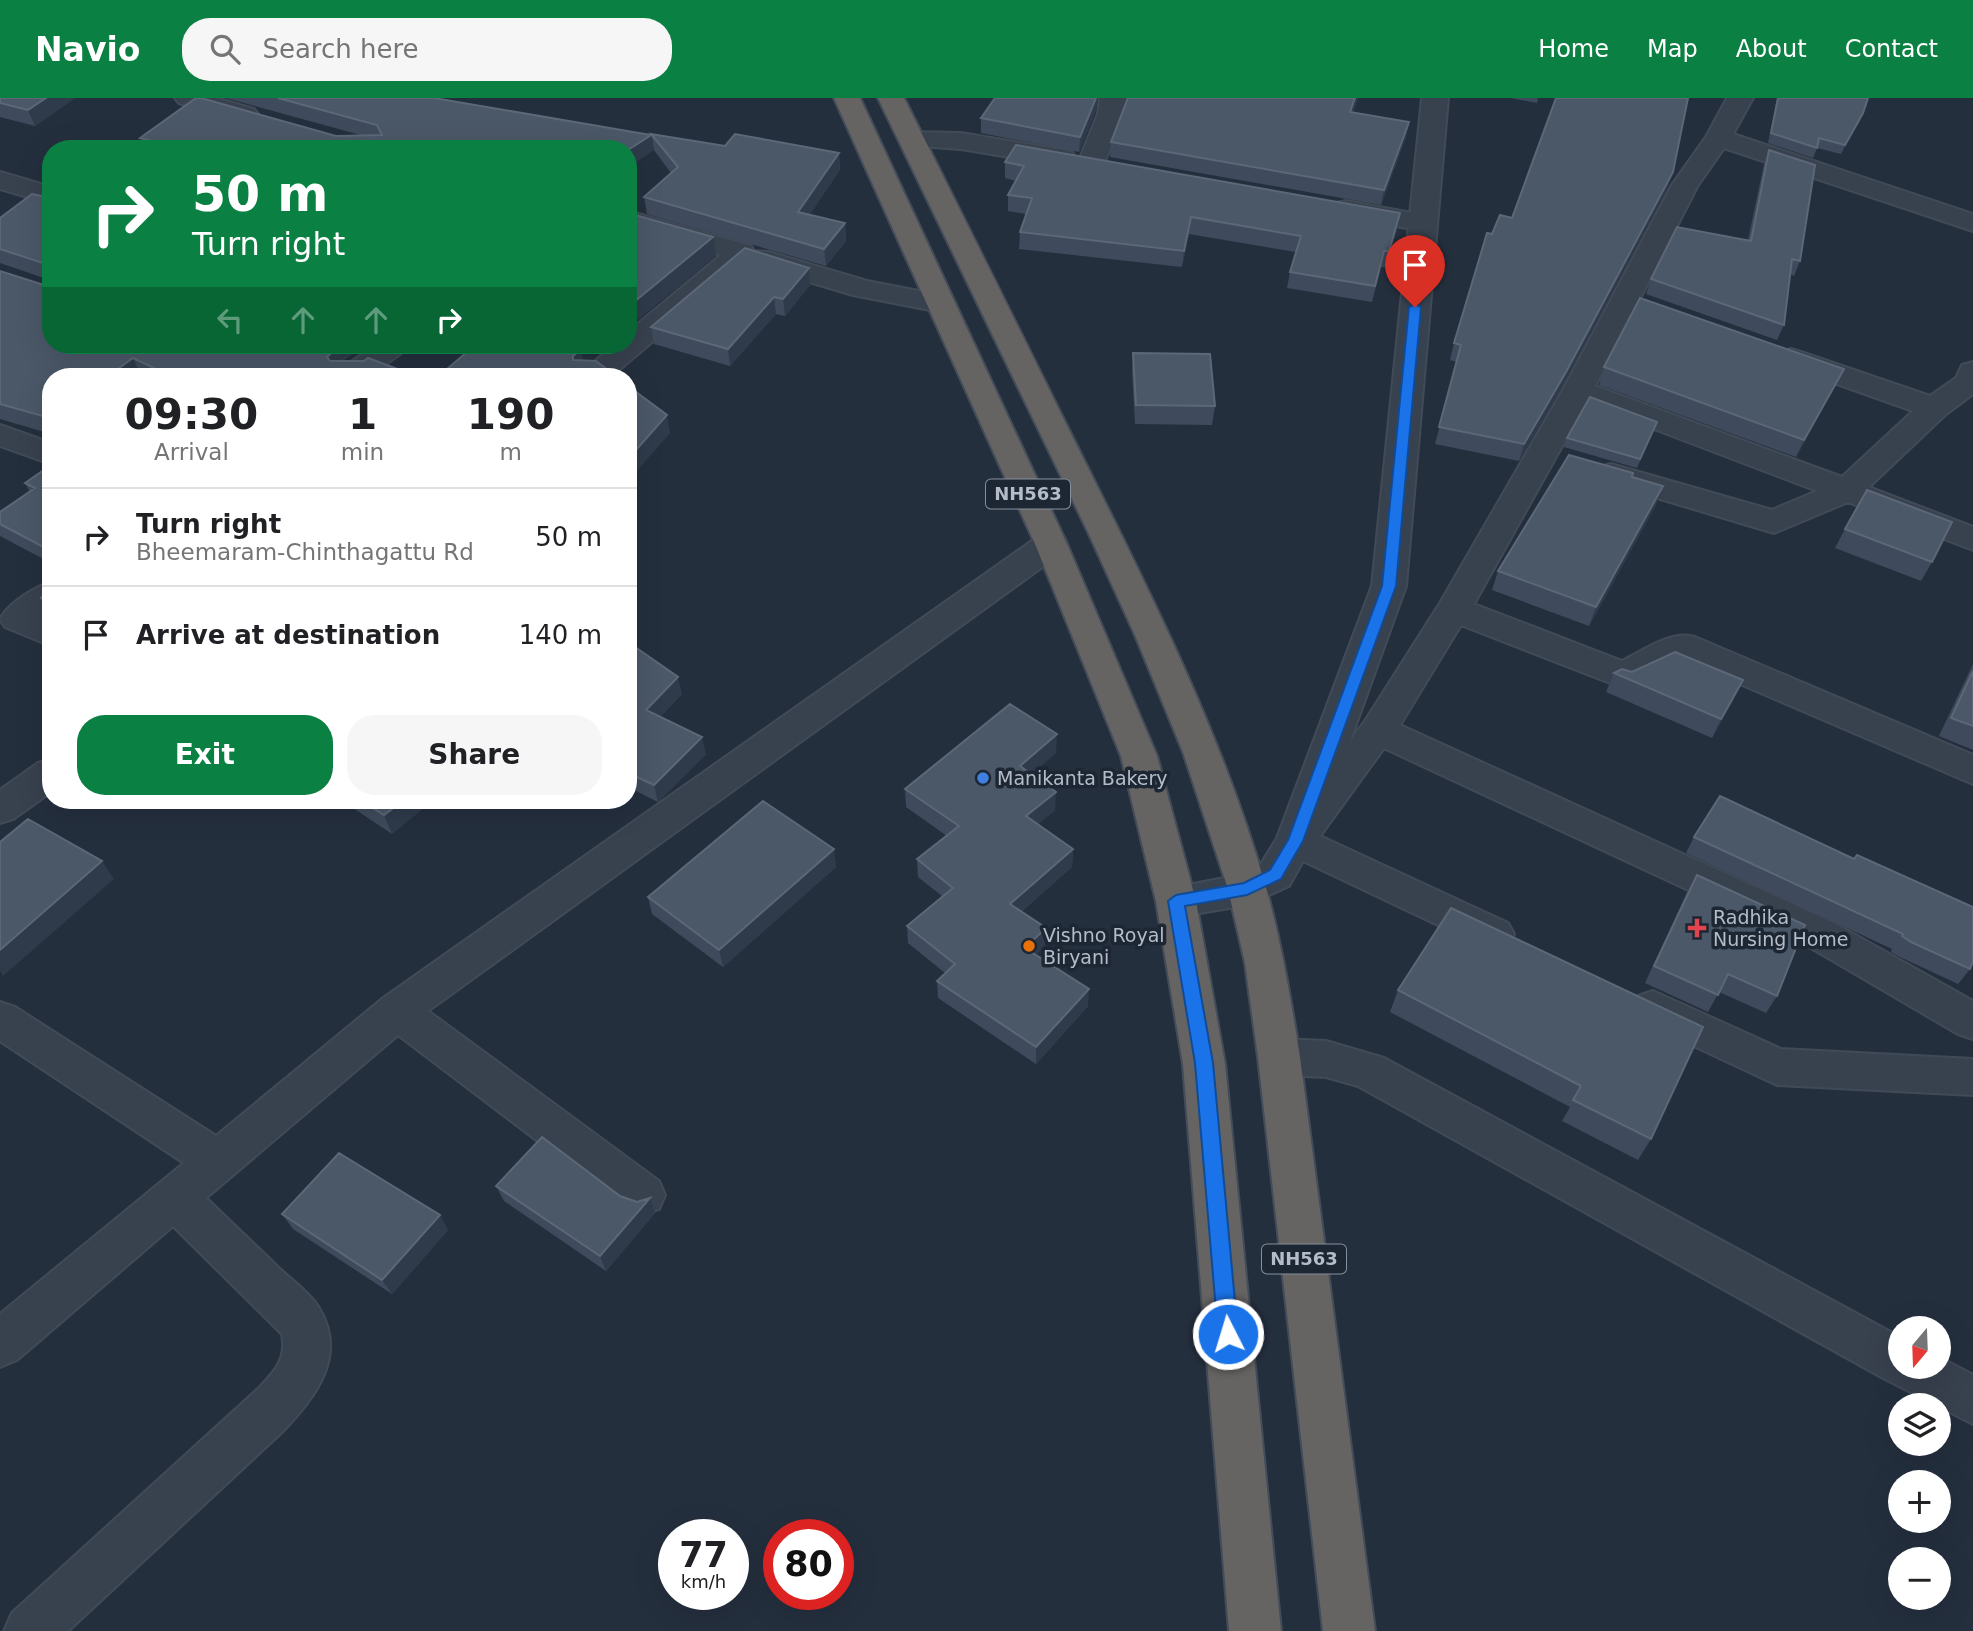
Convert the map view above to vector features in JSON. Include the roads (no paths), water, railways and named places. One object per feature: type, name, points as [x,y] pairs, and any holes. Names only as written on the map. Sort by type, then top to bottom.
[{"type":"highway","name":"NH563","points":[[847,98],[1051,544],[1139,756],[1176,901],[1204,1063],[1255,1631]]},
{"type":"highway","name":"NH563","points":[[891,98],[1152,635],[1201,752],[1247,889],[1265,963],[1279,1058],[1349,1631]]},
{"type":"street","points":[[188,98],[267,120]]},
{"type":"street","points":[[1091,163],[1111,114],[1113,98]]},
{"type":"street","points":[[1296,841],[1389,586],[1435,98]]},
{"type":"street","points":[[1176,901],[1247,889],[1275,875],[1296,841],[1378,730],[1454,610],[1563,460],[1578,390],[1638,304],[1685,185],[1718,138],[1740,98]]},
{"type":"street","points":[[1718,138],[1973,223]]},
{"type":"street","points":[[912,141],[961,141],[1117,167]]},
{"type":"street","points":[[0,180],[42,193]]},
{"type":"street","points":[[1317,204],[1423,223]]},
{"type":"street","points":[[637,222],[863,289],[940,303]]},
{"type":"street","points":[[637,340],[741,252]]},
{"type":"street","points":[[1767,349],[1934,408]]},
{"type":"street","points":[[362,368],[382,354]]},
{"type":"street","points":[[603,368],[620,354]]},
{"type":"street","points":[[1563,460],[1774,522],[1847,490],[1934,408],[1972,379]]},
{"type":"street","points":[[1578,390],[1973,539]]},
{"type":"street","points":[[0,435],[42,451]]},
{"type":"street","points":[[0,1344],[397,1012],[1051,544]]},
{"type":"street","points":[[42,601],[17,619],[42,631]]},
{"type":"street","points":[[1454,610],[1623,675],[1683,646],[1973,770]]},
{"type":"street","points":[[1378,730],[1820,934],[1973,1022]]},
{"type":"street","points":[[0,809],[42,779]]},
{"type":"street","points":[[1296,841],[1524,948]]},
{"type":"street","points":[[1625,995],[1777,1066],[1973,1077]]},
{"type":"street","points":[[397,1012],[643,1195]]},
{"type":"street","points":[[0,1019],[219,1162]]},
{"type":"street","points":[[1279,1058],[1326,1059],[1369,1071],[1888,1355]]},
{"type":"street","points":[[30,1631],[265,1415],[292,1387],[305,1365],[309,1342],[302,1322],[176,1199]]},
{"type":"street","points":[[1932,1379],[1973,1401]]},
{"type":"place","name":"Manikanta Bakery","points":[[983,778]]},
{"type":"place","name":"Radhika Nursing Home","points":[[1697,928]]},
{"type":"place","name":"Vishno Royal Biryani","points":[[1029,946]]}]
